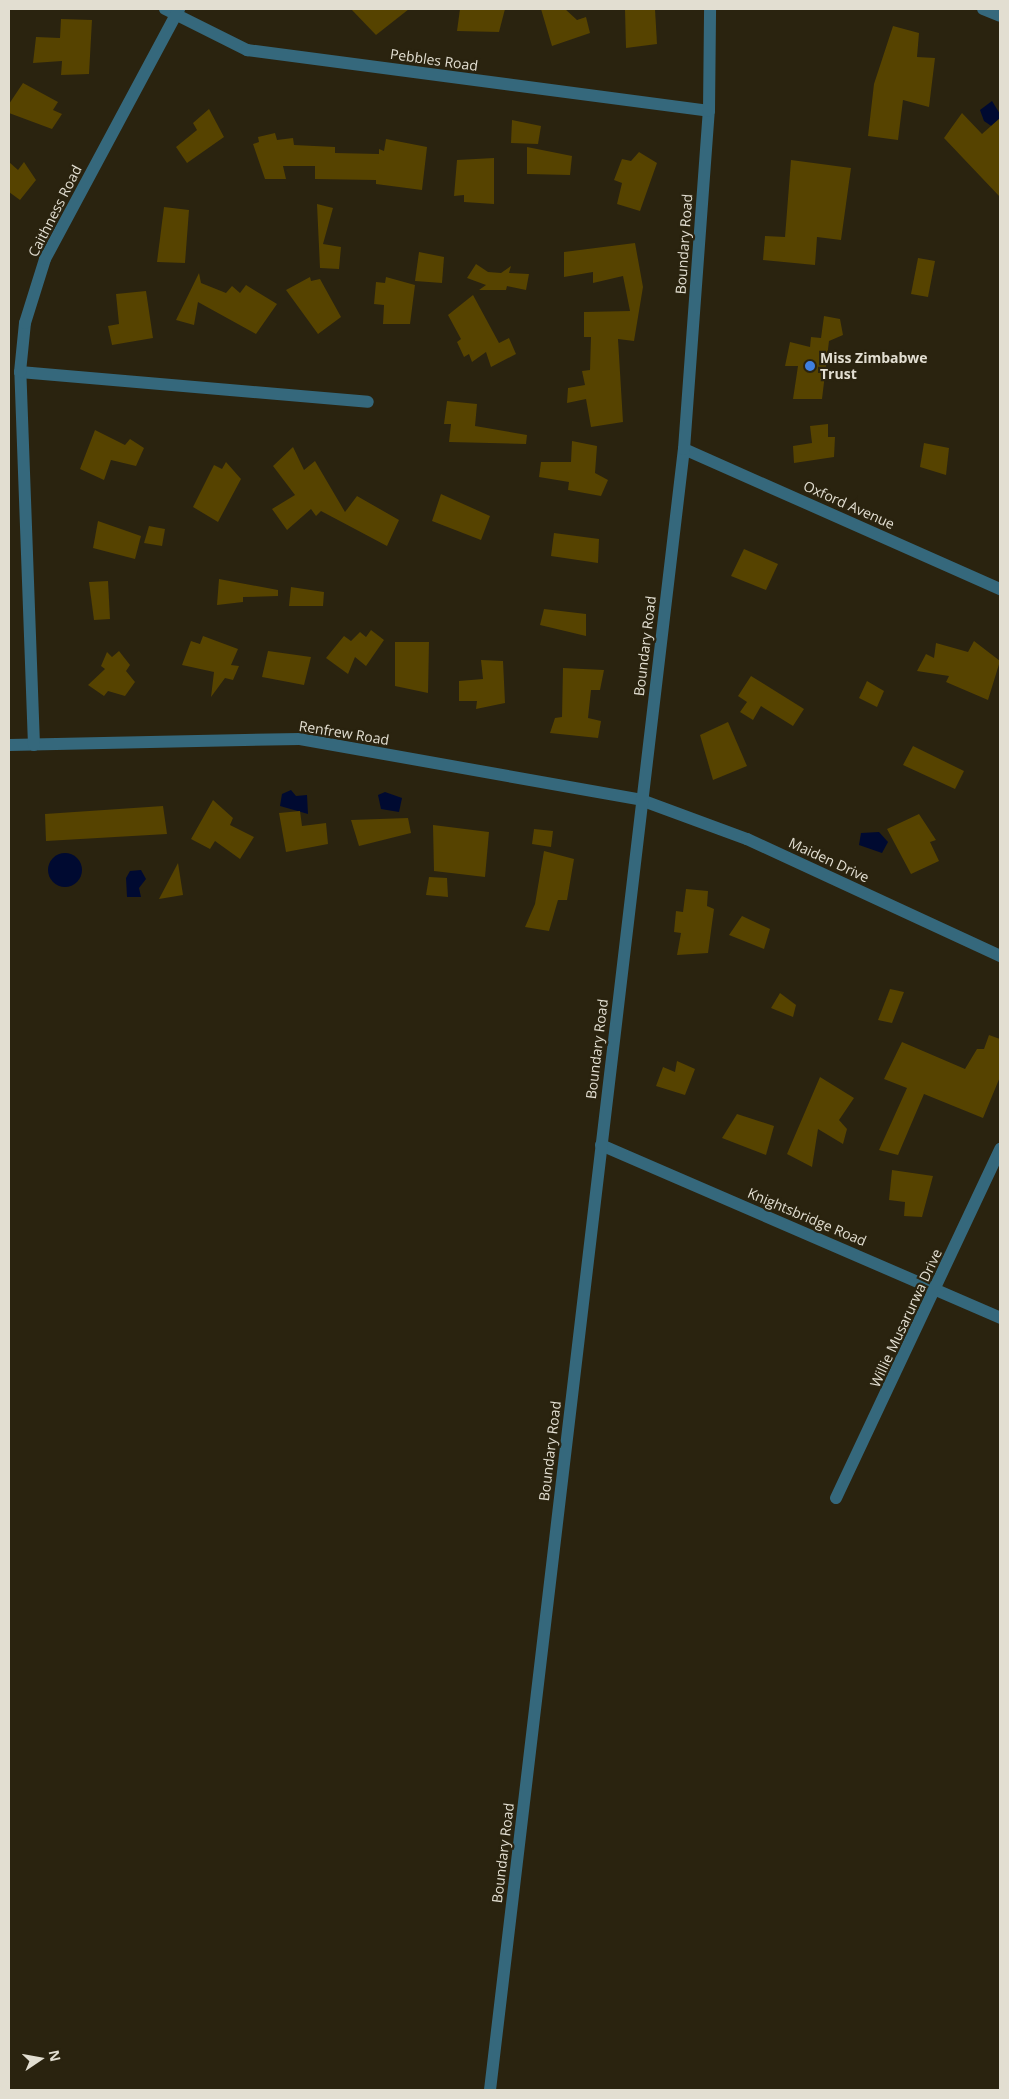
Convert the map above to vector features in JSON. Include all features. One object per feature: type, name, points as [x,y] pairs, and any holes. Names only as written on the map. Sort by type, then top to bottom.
[{"type":"street","name":"Boundary Road","points":[[490,2090],[684,449],[709,111],[710,9]]},
{"type":"street","points":[[983,9],[1000,16]]},
{"type":"street","name":"Pebbles Road","points":[[173,10],[247,50],[709,111]]},
{"type":"street","name":"Caithness Road","points":[[34,744],[20,372],[25,324],[45,258],[173,10]]},
{"type":"street","points":[[20,372],[368,402]]},
{"type":"street","name":"Oxford Avenue","points":[[684,449],[1000,590]]},
{"type":"street","name":"Renfrew Road","points":[[9,745],[300,740],[641,800]]},
{"type":"street","name":"Maiden Drive","points":[[641,800],[747,839],[1000,956]]},
{"type":"street","name":"Knightsbridge Road","points":[[601,1145],[938,1289],[1000,1318]]},
{"type":"street","name":"Willie Musarurwa Drive","points":[[836,1498],[938,1289],[1000,1149]]},
{"type":"water","points":[[992,101],[1000,114],[1000,132],[984,121],[980,110]]},
{"type":"water","points":[[291,790],[296,796],[307,795],[308,814],[280,806],[282,794]]},
{"type":"water","points":[[385,792],[402,798],[399,812],[381,809],[378,795]]},
{"type":"water","points":[[879,832],[888,842],[882,853],[859,845],[861,833]]},
{"type":"water","points":[[65,853],[77,858],[82,870],[77,882],[65,887],[53,882],[48,870],[53,858]]},
{"type":"water","points":[[141,870],[146,879],[139,888],[141,897],[127,897],[126,878],[130,871]]},
{"type":"building","points":[[351,9],[409,9],[376,35]]},
{"type":"building","points":[[460,9],[505,9],[499,32],[457,31]]},
{"type":"building","points":[[541,9],[565,9],[577,20],[586,17],[590,33],[552,46]]},
{"type":"building","points":[[625,9],[655,9],[657,44],[626,48]]},
{"type":"building","points":[[61,19],[92,20],[89,74],[61,75],[62,61],[33,63],[36,37],[60,38]]},
{"type":"building","points":[[893,26],[919,33],[917,57],[935,58],[929,107],[903,100],[898,140],[868,136],[874,84]]},
{"type":"building","points":[[23,83],[58,102],[53,110],[62,114],[52,129],[9,113],[9,104]]},
{"type":"building","points":[[209,109],[224,137],[187,163],[176,147],[197,130],[193,123]]},
{"type":"building","points":[[962,113],[982,134],[1000,118],[1000,197],[944,138]]},
{"type":"building","points":[[512,120],[541,126],[538,144],[511,143]]},
{"type":"building","points":[[275,133],[277,140],[293,138],[294,145],[335,147],[335,153],[379,154],[379,149],[384,151],[386,139],[427,147],[422,190],[376,184],[376,180],[315,179],[315,166],[283,166],[286,179],[265,179],[253,144],[259,142],[258,137]]},
{"type":"building","points":[[527,147],[572,156],[570,175],[527,174]]},
{"type":"building","points":[[639,152],[657,163],[640,211],[617,204],[622,183],[614,180],[622,159],[631,161]]},
{"type":"building","points":[[494,158],[494,204],[464,202],[464,195],[454,196],[457,160]]},
{"type":"building","points":[[791,160],[851,168],[841,240],[817,237],[815,265],[763,260],[765,236],[785,237]]},
{"type":"building","points":[[9,162],[18,170],[24,162],[36,180],[20,200],[9,192]]},
{"type":"building","points":[[317,204],[333,208],[323,244],[341,247],[339,269],[320,268]]},
{"type":"building","points":[[164,207],[189,210],[185,263],[157,262]]},
{"type":"building","points":[[635,243],[643,287],[634,341],[618,339],[623,422],[591,427],[586,399],[567,403],[568,388],[585,385],[582,371],[590,370],[591,337],[584,337],[584,312],[630,311],[623,276],[593,283],[593,272],[564,277],[564,252]]},
{"type":"building","points":[[419,252],[444,257],[442,283],[415,281]]},
{"type":"building","points":[[918,258],[935,261],[928,297],[911,294]]},
{"type":"building","points":[[476,264],[488,272],[501,273],[511,266],[509,273],[529,274],[526,290],[507,286],[506,290],[479,290],[486,285],[467,278]]},
{"type":"building","points":[[199,273],[201,283],[226,293],[232,286],[240,293],[246,285],[277,304],[256,334],[198,302],[194,325],[176,320]]},
{"type":"building","points":[[310,277],[311,281],[320,279],[341,317],[318,334],[286,290]]},
{"type":"building","points":[[386,277],[415,285],[410,324],[383,324],[384,305],[374,304],[376,282],[385,283]]},
{"type":"building","points":[[146,291],[153,338],[112,345],[108,326],[119,324],[116,294]]},
{"type":"building","points":[[473,295],[499,343],[509,338],[516,354],[491,367],[486,352],[472,362],[469,354],[464,357],[457,342],[461,339],[448,315]]},
{"type":"building","points":[[824,316],[840,319],[843,335],[829,341],[822,399],[793,399],[798,366],[785,366],[790,342],[810,347],[811,337],[821,338]]},
{"type":"building","points":[[447,401],[477,404],[475,426],[527,435],[526,444],[449,442],[451,424],[444,424]]},
{"type":"building","points":[[828,424],[828,437],[835,437],[834,457],[794,463],[793,446],[812,443],[810,426]]},
{"type":"building","points":[[95,430],[125,445],[130,439],[144,448],[136,466],[111,460],[104,480],[80,469]]},
{"type":"building","points":[[572,441],[597,446],[595,473],[608,480],[601,496],[568,490],[569,482],[539,477],[541,462],[571,462]]},
{"type":"building","points":[[924,443],[949,448],[946,475],[920,467]]},
{"type":"building","points":[[293,447],[304,470],[315,461],[345,512],[357,496],[399,520],[387,546],[321,511],[316,516],[311,509],[287,530],[272,509],[295,495],[273,466]]},
{"type":"building","points":[[226,462],[241,479],[218,522],[193,507],[214,465],[222,469]]},
{"type":"building","points":[[441,494],[490,516],[481,540],[432,521]]},
{"type":"building","points":[[98,521],[141,536],[135,559],[93,548]]},
{"type":"building","points":[[149,526],[165,529],[162,546],[144,543]]},
{"type":"building","points":[[554,533],[599,539],[598,563],[551,556]]},
{"type":"building","points":[[744,549],[778,564],[766,590],[731,576]]},
{"type":"building","points":[[219,579],[278,590],[278,596],[243,597],[243,602],[217,605]]},
{"type":"building","points":[[108,581],[110,619],[94,620],[89,582]]},
{"type":"building","points":[[291,587],[324,592],[323,606],[289,606]]},
{"type":"building","points":[[544,609],[586,614],[586,636],[540,625]]},
{"type":"building","points":[[371,630],[384,640],[366,666],[355,657],[348,674],[326,658],[344,636],[351,641],[360,632],[366,637]]},
{"type":"building","points":[[203,636],[238,649],[231,665],[239,666],[233,680],[225,678],[211,697],[214,672],[182,665],[191,641],[200,644]]},
{"type":"building","points":[[974,641],[1000,661],[988,700],[946,682],[949,676],[917,671],[926,654],[934,658],[936,643],[968,652]]},
{"type":"building","points":[[395,642],[429,642],[428,693],[395,686]]},
{"type":"building","points":[[119,651],[130,665],[126,671],[135,682],[125,696],[108,691],[104,696],[88,685],[105,669],[101,666],[107,652],[112,657]]},
{"type":"building","points":[[268,651],[311,657],[304,685],[262,677]]},
{"type":"building","points":[[481,660],[503,661],[505,703],[476,709],[477,701],[459,701],[459,681],[483,679]]},
{"type":"building","points":[[563,668],[604,670],[600,690],[591,690],[588,718],[601,721],[598,738],[550,733],[555,718],[562,717]]},
{"type":"building","points":[[751,676],[804,709],[793,726],[761,706],[753,720],[740,712],[747,702],[738,696]]},
{"type":"building","points":[[867,681],[884,691],[877,707],[859,698]]},
{"type":"building","points":[[728,722],[747,766],[713,780],[700,735]]},
{"type":"building","points":[[913,746],[964,771],[955,789],[903,765]]},
{"type":"building","points":[[213,800],[233,818],[230,825],[254,837],[240,859],[215,841],[210,849],[191,839]]},
{"type":"building","points":[[163,806],[167,834],[46,841],[45,814]]},
{"type":"building","points":[[300,811],[302,826],[326,823],[328,844],[286,852],[279,813]]},
{"type":"building","points":[[919,814],[936,840],[930,842],[939,861],[911,874],[887,829]]},
{"type":"building","points":[[408,818],[411,833],[359,846],[351,820]]},
{"type":"building","points":[[433,825],[489,832],[485,877],[434,871]]},
{"type":"building","points":[[534,829],[553,831],[551,847],[532,844]]},
{"type":"building","points":[[544,851],[574,859],[567,900],[558,900],[549,931],[525,927],[535,904]]},
{"type":"building","points":[[178,863],[183,895],[159,899]]},
{"type":"building","points":[[429,877],[447,878],[448,897],[426,895]]},
{"type":"building","points":[[686,889],[708,891],[707,906],[714,909],[708,953],[677,955],[681,933],[674,932],[676,911],[683,912]]},
{"type":"building","points":[[742,916],[770,929],[764,949],[729,935]]},
{"type":"building","points":[[890,989],[904,992],[892,1023],[878,1020]]},
{"type":"building","points":[[780,993],[796,1005],[793,1017],[771,1008]]},
{"type":"building","points":[[989,1035],[1000,1039],[1000,1077],[983,1118],[924,1094],[898,1155],[879,1150],[907,1088],[884,1079],[902,1042],[965,1069],[977,1049],[984,1049]]},
{"type":"building","points":[[677,1061],[695,1069],[685,1095],[656,1086],[663,1067],[675,1072]]},
{"type":"building","points":[[820,1077],[854,1098],[839,1120],[847,1129],[843,1144],[818,1129],[812,1167],[787,1154]]},
{"type":"building","points":[[737,1114],[774,1126],[766,1155],[722,1138]]},
{"type":"building","points":[[892,1170],[933,1176],[922,1217],[904,1216],[905,1202],[889,1200]]},
{"type":"place","name":"Miss Zimbabwe Trust","points":[[810,366]]}]
